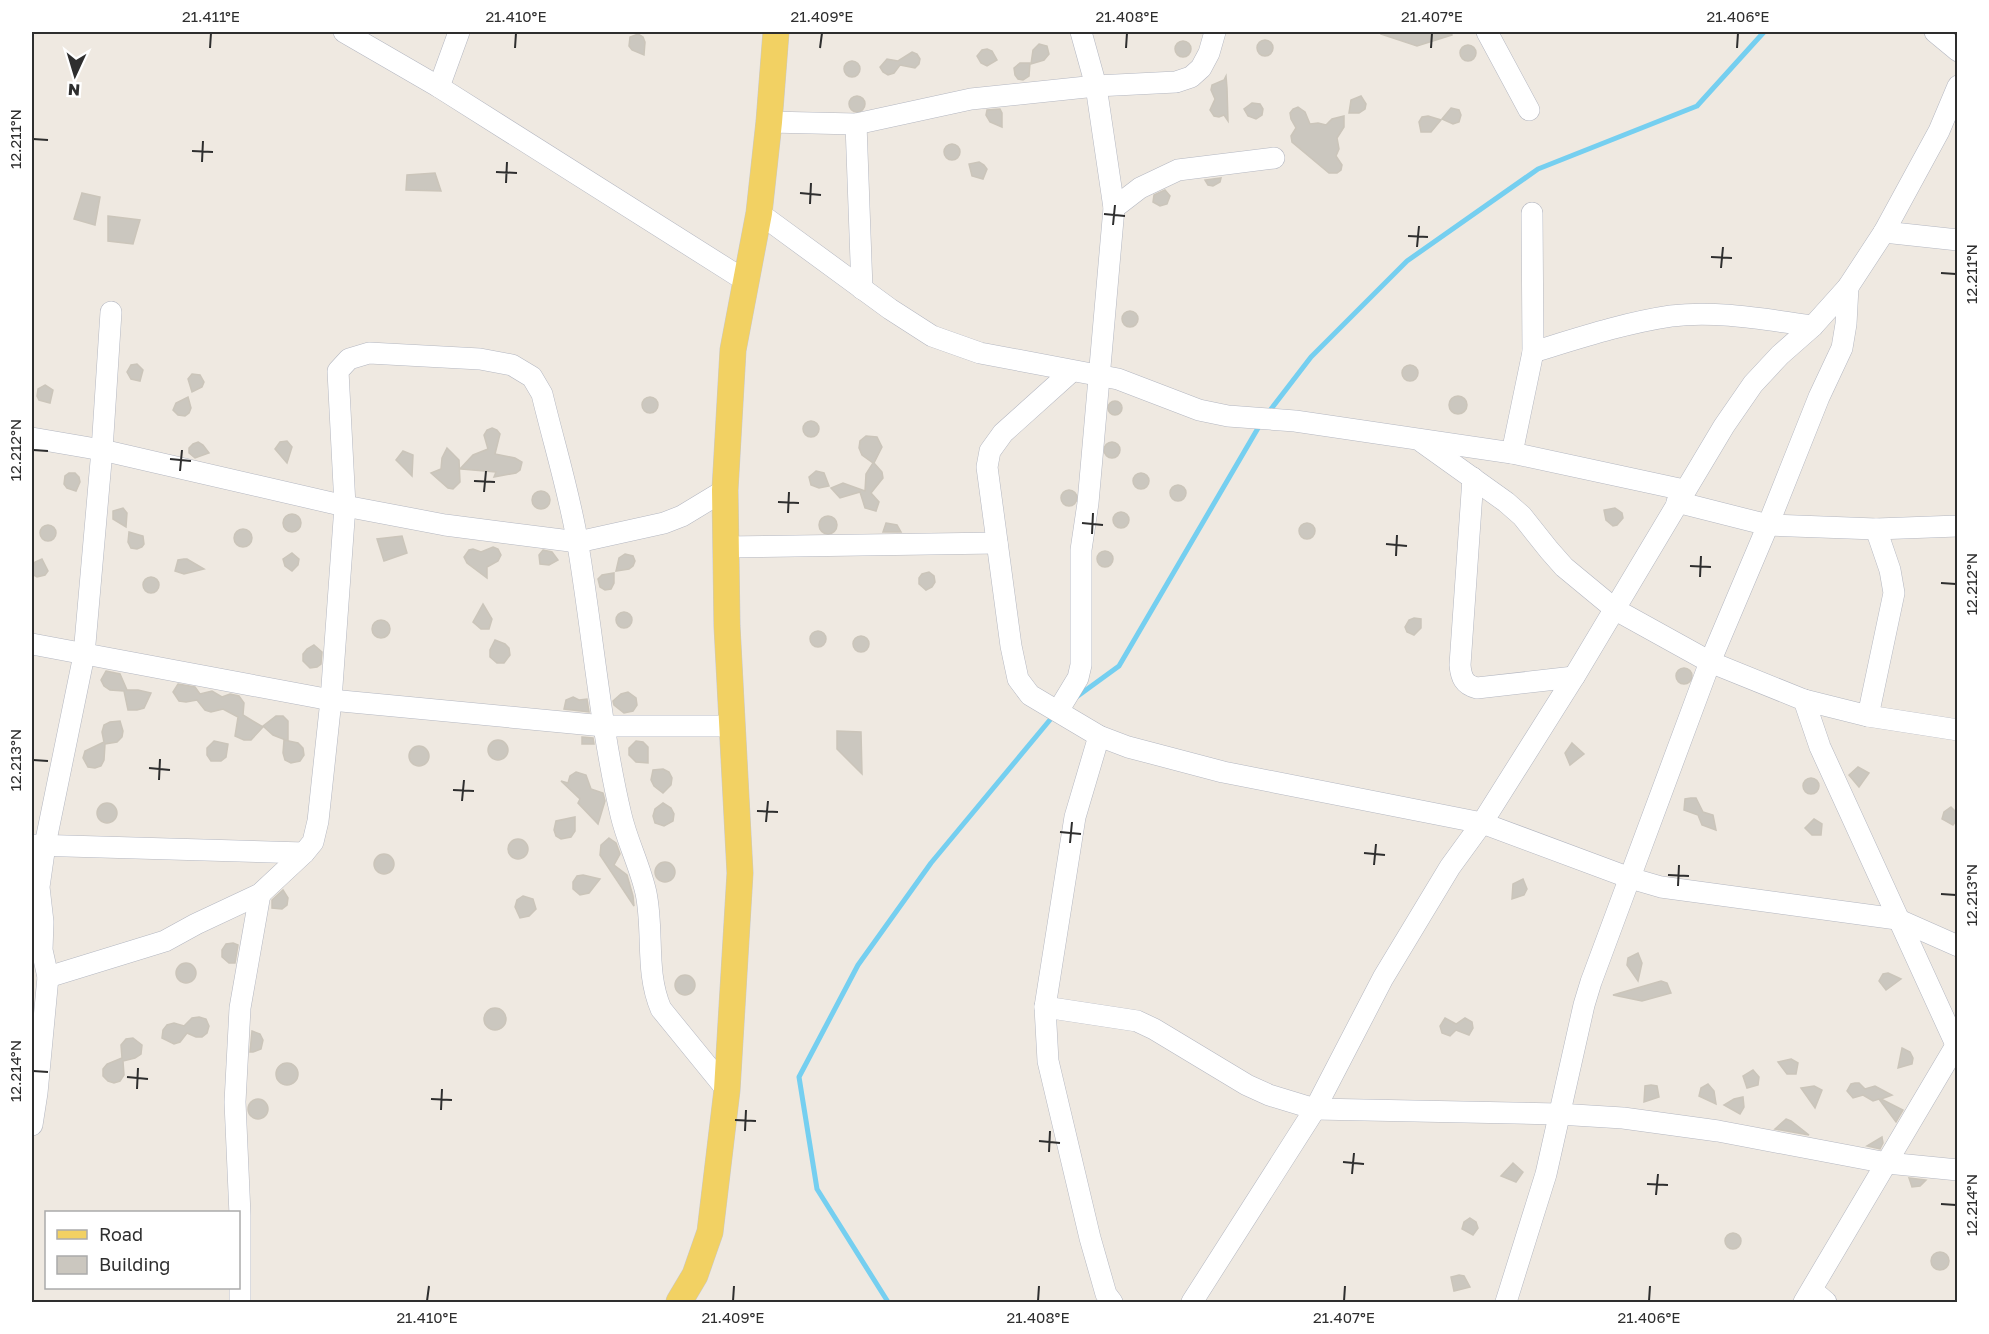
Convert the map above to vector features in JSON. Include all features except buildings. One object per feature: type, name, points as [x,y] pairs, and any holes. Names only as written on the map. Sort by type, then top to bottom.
[{"type":"main road","points":[[679,1302],[695,1275],[710,1232],[727,1090],[740,873],[724,547],[724,490],[733,350],[759,213],[776,32]]},
{"type":"street","points":[[344,32],[439,87],[746,281]]},
{"type":"street","points":[[439,87],[459,32]]},
{"type":"street","points":[[1058,711],[1078,678],[1081,665],[1081,550],[1088,503],[1114,208],[1096,86],[1081,32]]},
{"type":"street","points":[[769,122],[856,124],[971,99],[1096,86],[1176,82],[1191,77],[1201,68],[1209,53],[1215,32]]},
{"type":"street","points":[[1487,32],[1529,110]]},
{"type":"street","points":[[1935,32],[1958,51]]},
{"type":"street","points":[[1192,1302],[1315,1109],[1383,978],[1450,867],[1482,824],[1616,610],[1680,496],[1724,426],[1753,384],[1780,355],[1813,326],[1848,287],[1884,232],[1939,131],[1958,86]]},
{"type":"street","points":[[856,124],[862,289]]},
{"type":"street","points":[[1114,208],[1140,188],[1178,170],[1274,158]]},
{"type":"street","points":[[759,213],[862,289],[932,336],[980,353],[1131,383],[1188,406],[1228,416],[1295,421],[1512,453],[1680,496],[1768,525],[1876,529],[1958,526]]},
{"type":"street","points":[[1512,453],[1533,352],[1532,213]]},
{"type":"street","points":[[1884,232],[1958,240]]},
{"type":"street","points":[[1506,1302],[1516,1265],[1538,1203],[1584,1005],[1710,662],[1794,457],[1842,348],[1848,287]]},
{"type":"street","points":[[32,1125],[48,976],[42,950],[43,922],[38,845],[84,655],[102,450],[111,312]]},
{"type":"street","points":[[1533,352],[1597,332],[1673,316],[1746,317],[1813,326]]},
{"type":"street","points":[[48,976],[165,941],[261,894],[313,842],[318,821],[332,700],[345,506],[338,371],[349,359],[369,353],[480,358],[512,365],[532,377],[543,394],[578,542],[604,726],[621,817],[646,894],[655,994],[661,1009],[727,1090]]},
{"type":"street","points":[[1072,371],[1003,433],[990,451],[987,467],[1011,646],[1018,679],[1030,695],[1099,736],[1128,747],[1223,771],[1482,824],[1630,878],[1661,887],[1897,919],[1958,946]]},
{"type":"street","points":[[32,438],[102,450],[345,506],[444,525],[578,542],[664,524],[682,516],[724,490]]},
{"type":"street","points":[[1416,439],[1473,478],[1522,516],[1564,567],[1616,610],[1710,662],[1804,700],[1869,716],[1958,730]]},
{"type":"street","points":[[1473,478],[1460,664],[1464,681],[1469,686],[1477,688],[1574,676]]},
{"type":"street","points":[[1869,716],[1894,593],[1890,570],[1876,529]]},
{"type":"street","points":[[724,547],[997,543]]},
{"type":"street","points":[[32,644],[332,700],[604,726],[732,726]]},
{"type":"street","points":[[1804,700],[1820,747],[1897,919],[1957,1045],[1887,1163],[1814,1298]]},
{"type":"street","points":[[1099,736],[1075,817],[1045,1007],[1048,1061],[1090,1238],[1106,1294],[1112,1302]]},
{"type":"street","points":[[38,845],[304,853]]},
{"type":"street","points":[[240,1211],[235,1102],[240,1008],[261,894]]},
{"type":"street","points":[[1045,1007],[1137,1021],[1247,1085],[1269,1095],[1315,1109],[1558,1114],[1623,1118],[1696,1128],[1887,1163],[1958,1170]]},
{"type":"street","points":[[240,1215],[240,1289]]},
{"type":"waterway","points":[[1268,413],[1311,357],[1407,261],[1538,169],[1697,106],[1764,32]]},
{"type":"waterway","points":[[1075,698],[1119,666],[1261,423]]},
{"type":"waterway","points":[[888,1302],[817,1189],[799,1077],[858,965],[931,863],[1054,715]]}]
